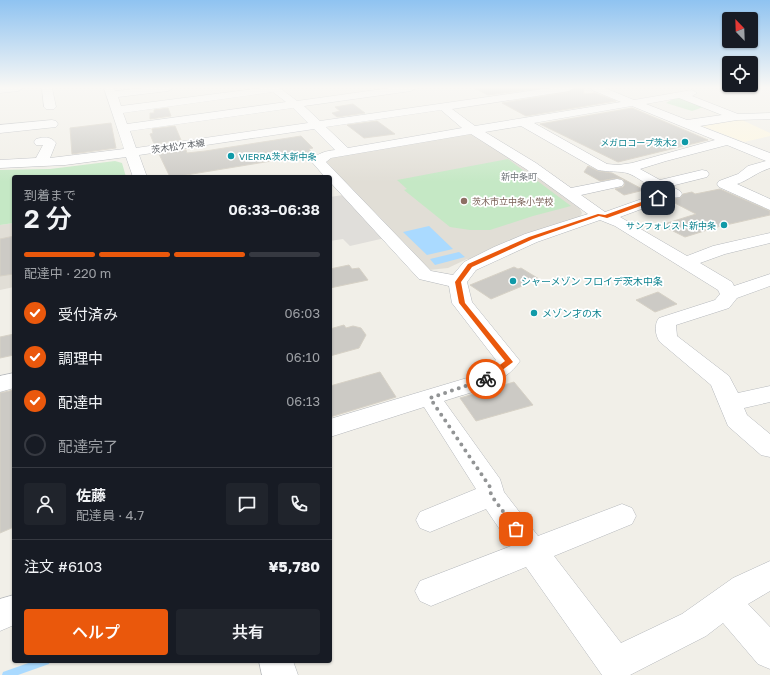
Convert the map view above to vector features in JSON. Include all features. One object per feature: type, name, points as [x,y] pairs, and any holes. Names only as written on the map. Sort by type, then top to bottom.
[{"type":"street","points":[[121,120],[139,175]]},
{"type":"street","points":[[124,128],[186,120]]},
{"type":"street","points":[[231,120],[242,133]]},
{"type":"street","points":[[310,120],[345,152]]},
{"type":"street","name":"茨木松ケ本線","points":[[0,164],[41,162],[132,152],[354,120]]},
{"type":"street","points":[[458,120],[568,193],[687,262],[725,286],[730,294]]},
{"type":"street","points":[[327,175],[318,162],[326,155],[538,120]]},
{"type":"street","points":[[674,120],[770,158]]},
{"type":"street","points":[[685,124],[718,120]]},
{"type":"street","points":[[0,129],[18,122],[52,124]]},
{"type":"street","points":[[523,122],[603,167],[618,169],[628,168],[728,141]]},
{"type":"street","points":[[40,142],[46,141],[50,143],[41,162]]},
{"type":"street","points":[[770,164],[752,169],[743,177],[724,184],[770,205]]},
{"type":"street","points":[[628,168],[660,197]]},
{"type":"street","points":[[332,427],[485,380],[509,362],[462,303],[458,282],[470,266],[531,238],[609,218],[660,197],[702,174]]},
{"type":"street","points":[[568,193],[617,183]]},
{"type":"street","points":[[336,189],[425,275],[458,282]]},
{"type":"street","points":[[660,197],[675,194]]},
{"type":"street","points":[[687,262],[719,250],[770,238]]},
{"type":"street","points":[[767,284],[730,294],[722,304],[666,322],[667,338],[721,381],[731,403],[736,420],[770,448]]},
{"type":"street","points":[[0,384],[12,381]]},
{"type":"street","points":[[731,403],[770,394]]},
{"type":"street","points":[[430,398],[490,487],[491,495],[615,664],[694,625],[726,603],[744,588],[770,575]]},
{"type":"street","points":[[430,520],[491,495]]},
{"type":"street","points":[[431,591],[622,516]]},
{"type":"street","points":[[726,603],[770,652]]},
{"type":"street","points":[[0,615],[12,611]]},
{"type":"street","points":[[277,663],[280,675]]},
{"type":"shaded area","points":[[728,120],[741,120],[770,133],[770,136],[744,142],[697,124]]},
{"type":"shaded area","name":"茨木市立中条小学校","points":[[471,132],[524,167],[579,207],[582,213],[580,217],[478,259],[467,259],[448,268],[429,270],[322,162],[330,158]]},
{"type":"shaded area","points":[[343,195],[385,238],[350,246],[343,239],[332,241],[332,197]]},
{"type":"shaded area","points":[[12,223],[12,287],[0,290],[0,225]]},
{"type":"green space","points":[[508,159],[571,206],[533,216],[490,230],[470,230],[450,227],[404,190],[407,189],[397,180]]},
{"type":"green space","points":[[115,161],[122,163],[125,175],[12,175],[12,223],[0,225],[0,170],[50,169]]},
{"type":"water","points":[[429,226],[453,249],[427,255],[403,232]]},
{"type":"water","points":[[459,252],[465,257],[435,265],[430,259]]},
{"type":"building","points":[[566,120],[659,120],[708,140],[618,162],[540,124]]},
{"type":"building","points":[[377,121],[395,134],[364,138],[347,125]]},
{"type":"building","points":[[111,123],[116,148],[72,154],[70,128]]},
{"type":"building","points":[[175,126],[181,140],[154,144],[150,134],[153,133],[152,129]]},
{"type":"building","name":"VIERRA茨木新中条","points":[[301,136],[313,148],[309,149],[314,154],[186,175],[169,175],[159,154],[186,150],[187,153]]},
{"type":"building","points":[[588,166],[598,171],[612,173],[644,190],[624,195],[615,189],[623,187],[625,184],[623,179],[617,178],[600,181],[584,172]]},
{"type":"building","points":[[720,189],[770,211],[770,215],[717,227],[685,237],[661,225],[696,214],[667,198],[680,198],[683,194],[692,192],[695,194]]},
{"type":"building","points":[[12,236],[12,274],[0,276],[0,239]]},
{"type":"building","points":[[349,265],[352,269],[359,268],[368,280],[332,288],[332,269]]},
{"type":"building","name":"シャーメゾン フロイデ茨木中条","points":[[514,267],[518,269],[521,268],[539,279],[491,299],[470,285]]},
{"type":"building","points":[[658,292],[677,304],[655,312],[636,300]]},
{"type":"building","points":[[344,325],[346,328],[353,326],[361,328],[366,335],[359,348],[332,355],[332,328]]},
{"type":"building","points":[[12,334],[12,355],[0,358],[0,337]]},
{"type":"building","points":[[380,372],[396,397],[332,416],[332,385]]},
{"type":"building","points":[[514,382],[533,405],[476,421],[460,398]]},
{"type":"building","points":[[12,390],[12,528],[0,533],[0,393]]},
{"type":"waterway","points":[[6,675],[40,663]]},
{"type":"way so far","points":[[486,379],[430,398],[490,487],[491,495],[516,529]]},
{"type":"place","name":"メガロコープ茨木2","points":[[685,142]]},
{"type":"place","name":"VIERRA茨木新中条","points":[[231,156]]},
{"type":"place","name":"茨木市立中条小学校","points":[[464,201]]},
{"type":"place","name":"サンフォレスト新中条","points":[[724,225]]},
{"type":"place","name":"シャーメゾン フロイデ茨木中条","points":[[513,281]]},
{"type":"place","name":"メゾン才の木","points":[[534,313]]},
{"type":"district","name":"新中条町","points":[[519,176]]},
{"type":"route","points":[[486,379],[509,362],[462,303],[458,282],[470,266],[531,238],[600,215],[605,217],[658,198]]}]
